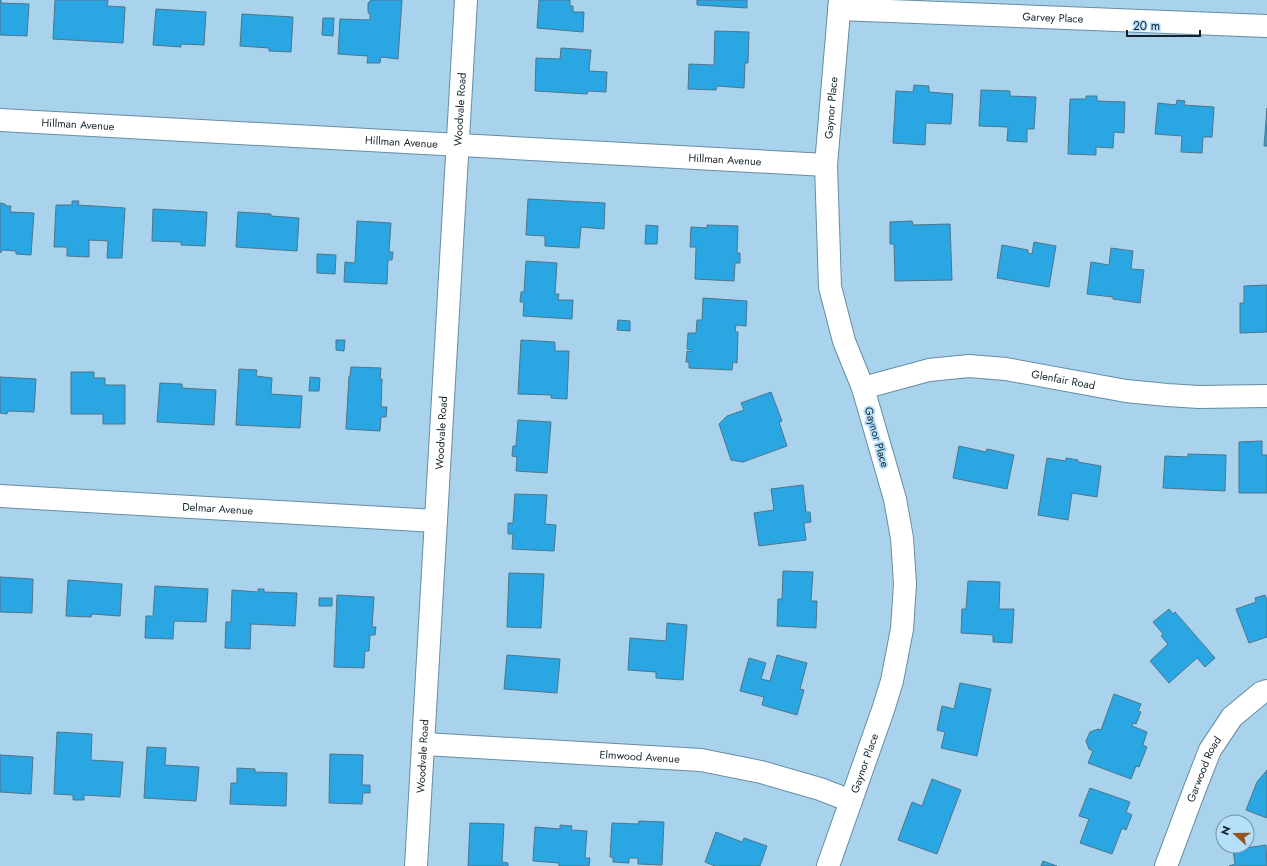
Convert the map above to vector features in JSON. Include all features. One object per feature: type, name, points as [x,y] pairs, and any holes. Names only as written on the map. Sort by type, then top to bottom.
[{"type":"street","name":"Woodvale Road","points":[[416,866],[466,0]]},
{"type":"street","name":"Garvey Place","points":[[840,4],[1267,26]]},
{"type":"street","name":"Gaynor Place","points":[[828,866],[892,681],[902,630],[905,584],[902,538],[895,499],[862,388],[844,341],[830,287],[826,165],[840,4]]},
{"type":"street","name":"Hillman Avenue","points":[[0,120],[826,165]]},
{"type":"street","name":"Glenfair Road","points":[[862,388],[929,370],[969,366],[1006,369],[1126,391],[1199,397],[1267,396]]},
{"type":"street","name":"Delmar Avenue","points":[[0,496],[436,521]]},
{"type":"street","name":"Garwood Road","points":[[1166,866],[1210,750],[1232,718],[1261,693],[1267,691]]},
{"type":"street","name":"Elmwood Avenue","points":[[424,744],[701,760],[761,772],[820,789],[851,801]]},
{"type":"building","points":[[0,0],[1,3],[29,4],[27,36],[0,35]]},
{"type":"building","points":[[55,0],[108,0],[107,6],[125,7],[123,43],[53,39]]},
{"type":"building","points":[[371,0],[402,0],[398,59],[381,57],[380,63],[367,63],[368,56],[338,54],[340,19],[370,20],[368,3]]},
{"type":"building","points":[[539,0],[570,0],[570,6],[573,6],[573,12],[584,12],[583,32],[537,28]]},
{"type":"building","points":[[697,0],[747,0],[747,8],[697,5]]},
{"type":"building","points":[[156,9],[206,12],[204,45],[181,44],[181,47],[153,45]]},
{"type":"building","points":[[242,14],[293,17],[291,52],[269,51],[269,48],[240,46]]},
{"type":"building","points":[[323,18],[334,18],[333,36],[322,35]]},
{"type":"building","points":[[715,31],[749,32],[748,63],[745,63],[744,88],[717,86],[716,90],[688,89],[689,64],[714,65]]},
{"type":"building","points":[[561,48],[591,50],[589,71],[607,72],[606,92],[588,91],[587,94],[535,91],[536,58],[560,59]]},
{"type":"building","points":[[914,85],[929,86],[929,92],[953,94],[951,124],[926,123],[925,145],[893,143],[896,91],[913,92]]},
{"type":"building","points":[[981,90],[1010,91],[1010,96],[1036,97],[1034,129],[1027,129],[1027,142],[1007,141],[1008,127],[979,126]]},
{"type":"building","points":[[1086,96],[1097,96],[1097,101],[1125,102],[1124,133],[1114,132],[1113,148],[1096,147],[1096,155],[1068,154],[1070,99],[1086,99]]},
{"type":"building","points":[[1177,100],[1185,101],[1184,105],[1214,107],[1212,137],[1203,137],[1202,153],[1181,152],[1182,136],[1155,134],[1158,103],[1176,105]]},
{"type":"building","points":[[1267,108],[1267,146],[1264,146]]},
{"type":"building","points":[[528,199],[605,203],[604,229],[581,227],[579,248],[545,246],[545,236],[526,235]]},
{"type":"building","points":[[72,201],[79,201],[78,205],[125,208],[122,258],[107,258],[108,241],[89,240],[89,257],[67,256],[67,247],[54,247],[56,205],[72,205]]},
{"type":"building","points":[[0,203],[11,206],[10,212],[34,213],[31,255],[16,254],[16,251],[3,250],[0,253]]},
{"type":"building","points":[[153,209],[207,212],[205,246],[181,245],[181,242],[152,241]]},
{"type":"building","points":[[238,212],[271,214],[271,216],[299,218],[297,251],[236,247]]},
{"type":"building","points":[[357,221],[391,223],[389,252],[393,252],[392,260],[388,260],[387,284],[344,282],[345,262],[355,263]]},
{"type":"building","points":[[912,221],[913,225],[950,224],[952,280],[895,281],[894,244],[890,244],[890,222]]},
{"type":"building","points":[[646,225],[658,226],[657,244],[645,244]]},
{"type":"building","points":[[707,225],[738,226],[737,253],[740,253],[740,263],[735,263],[734,281],[695,279],[696,247],[690,247],[691,227],[707,228]]},
{"type":"building","points":[[1034,242],[1056,246],[1049,287],[997,278],[1002,245],[1028,250],[1028,253],[1032,254]]},
{"type":"building","points":[[1111,248],[1133,251],[1131,269],[1144,270],[1140,303],[1113,299],[1113,297],[1087,294],[1091,262],[1109,265]]},
{"type":"building","points":[[317,254],[336,255],[335,274],[317,273]]},
{"type":"building","points":[[526,261],[557,263],[555,294],[559,294],[558,300],[573,300],[572,319],[523,316],[524,302],[520,302],[521,292],[524,292]]},
{"type":"building","points":[[1267,285],[1267,332],[1240,333],[1240,303],[1244,303],[1244,286]]},
{"type":"building","points":[[703,298],[747,301],[746,326],[736,325],[735,332],[738,332],[737,363],[733,362],[732,370],[689,368],[689,362],[686,362],[687,351],[691,352],[691,350],[687,349],[688,333],[696,333],[697,320],[702,320]]},
{"type":"building","points":[[618,320],[630,321],[630,331],[617,330]]},
{"type":"building","points":[[336,340],[345,340],[344,351],[336,350]]},
{"type":"building","points":[[521,340],[555,342],[555,351],[569,351],[567,399],[551,398],[551,395],[518,394]]},
{"type":"building","points":[[351,367],[381,368],[381,407],[387,407],[386,417],[381,417],[380,431],[346,429],[349,376]]},
{"type":"building","points":[[239,369],[257,370],[256,376],[272,378],[271,394],[302,396],[300,428],[236,425]]},
{"type":"building","points":[[71,372],[94,372],[94,378],[105,378],[105,385],[125,385],[125,424],[103,424],[103,414],[71,414]]},
{"type":"building","points":[[0,377],[36,379],[34,412],[8,411],[7,414],[0,413]]},
{"type":"building","points":[[310,377],[320,378],[319,391],[309,391]]},
{"type":"building","points":[[160,383],[182,384],[182,388],[216,390],[214,425],[157,422]]},
{"type":"building","points":[[771,392],[782,421],[779,422],[787,446],[743,462],[731,460],[719,424],[727,416],[744,410],[741,403]]},
{"type":"building","points":[[518,420],[551,422],[547,473],[516,471],[517,457],[512,456],[513,446],[516,446]]},
{"type":"building","points":[[1262,441],[1262,455],[1267,455],[1267,493],[1239,493],[1239,442]]},
{"type":"building","points":[[959,446],[986,452],[987,449],[1014,455],[1007,489],[953,478]]},
{"type":"building","points":[[1188,454],[1226,455],[1225,491],[1163,488],[1165,456],[1188,457]]},
{"type":"building","points":[[1047,458],[1066,461],[1066,458],[1078,460],[1078,462],[1101,466],[1097,497],[1072,493],[1068,520],[1038,515]]},
{"type":"building","points":[[803,485],[806,512],[810,512],[811,522],[804,523],[806,540],[759,546],[754,513],[774,510],[771,489]]},
{"type":"building","points":[[515,494],[547,495],[545,524],[556,525],[554,551],[512,549],[513,534],[508,534],[508,523],[513,523]]},
{"type":"building","points":[[783,571],[813,572],[811,601],[817,601],[816,628],[777,626],[778,599],[782,599]]},
{"type":"building","points":[[509,573],[544,574],[541,628],[507,627]]},
{"type":"building","points":[[0,577],[33,579],[32,613],[0,612]]},
{"type":"building","points":[[68,580],[122,584],[120,616],[92,614],[91,617],[66,616]]},
{"type":"building","points":[[968,581],[1000,582],[999,609],[1014,609],[1012,643],[993,642],[993,635],[961,633],[962,609],[966,609]]},
{"type":"building","points":[[155,586],[208,589],[206,622],[174,621],[173,639],[145,638],[146,616],[153,616]]},
{"type":"building","points":[[258,589],[264,589],[264,592],[297,593],[295,626],[251,624],[250,649],[225,648],[226,622],[231,622],[232,590],[258,592]]},
{"type":"building","points":[[337,595],[374,597],[372,627],[376,627],[375,635],[370,635],[369,651],[365,651],[364,668],[334,667]]},
{"type":"building","points":[[1265,595],[1267,598],[1267,637],[1249,643],[1236,609],[1256,602],[1255,598]]},
{"type":"building","points":[[319,598],[332,598],[332,606],[319,606]]},
{"type":"building","points":[[1169,609],[1173,614],[1175,612],[1215,658],[1205,667],[1197,658],[1169,683],[1150,661],[1168,644],[1161,636],[1163,634],[1153,622]]},
{"type":"building","points":[[667,623],[687,625],[683,680],[656,678],[656,672],[628,670],[630,638],[666,641]]},
{"type":"building","points":[[507,655],[560,659],[557,693],[504,689]]},
{"type":"building","points":[[777,655],[807,663],[800,689],[804,690],[797,715],[762,705],[764,697],[740,691],[749,658],[766,663],[761,679],[770,681]]},
{"type":"building","points":[[960,683],[991,689],[977,756],[941,748],[945,732],[937,730],[942,706],[954,709]]},
{"type":"building","points":[[1114,694],[1141,704],[1138,711],[1141,712],[1136,724],[1133,723],[1132,726],[1147,732],[1143,745],[1147,747],[1139,767],[1136,766],[1131,779],[1088,763],[1093,751],[1089,749],[1086,741],[1090,732],[1098,729],[1101,730]]},
{"type":"building","points":[[57,732],[92,734],[91,760],[123,762],[120,797],[84,795],[84,800],[73,800],[73,795],[54,794]]},
{"type":"building","points":[[147,747],[166,748],[165,765],[199,767],[196,801],[144,798]]},
{"type":"building","points":[[330,754],[363,755],[362,785],[370,785],[370,793],[363,793],[362,804],[329,803]]},
{"type":"building","points":[[0,755],[33,757],[31,794],[0,792]]},
{"type":"building","points":[[237,768],[255,769],[255,772],[287,773],[286,806],[230,804],[231,783],[237,783]]},
{"type":"building","points":[[1267,770],[1267,818],[1246,810],[1257,782]]},
{"type":"building","points":[[932,779],[961,790],[937,854],[898,840],[912,802],[922,806]]},
{"type":"building","points":[[1090,788],[1130,802],[1126,812],[1132,815],[1126,830],[1122,828],[1112,854],[1080,843],[1089,819],[1079,816]]},
{"type":"building","points":[[639,821],[664,822],[662,865],[638,864],[638,858],[629,858],[629,863],[613,862],[613,857],[610,857],[612,823],[638,824]]},
{"type":"building","points":[[470,823],[504,824],[502,862],[508,863],[508,866],[468,866]]},
{"type":"building","points":[[560,825],[572,826],[571,830],[587,831],[585,858],[590,858],[589,866],[559,866],[559,863],[533,861],[535,827],[560,829]]},
{"type":"building","points":[[716,832],[742,842],[744,838],[767,846],[760,866],[715,866],[705,862]]},
{"type":"building","points":[[1266,845],[1267,866],[1229,866],[1235,864],[1234,854],[1255,854],[1255,847]]},
{"type":"building","points":[[1043,861],[1057,866],[1041,866]]}]
